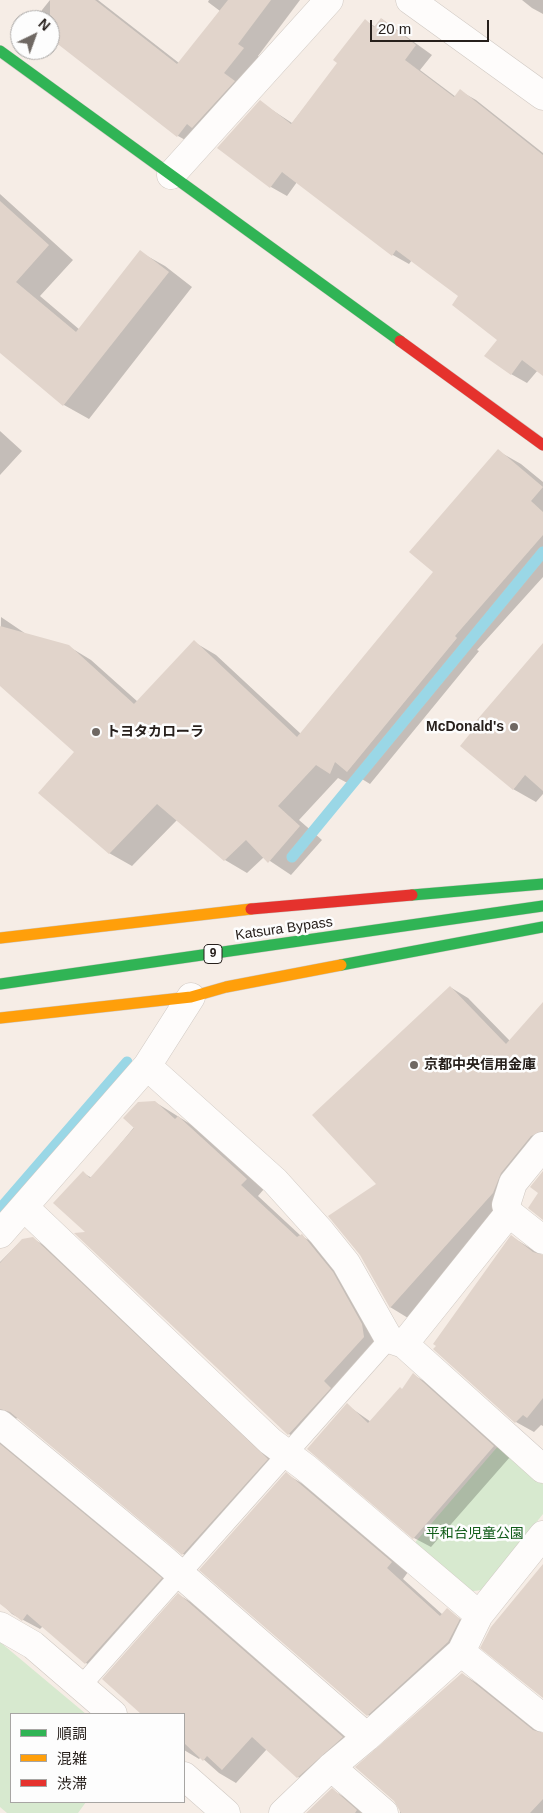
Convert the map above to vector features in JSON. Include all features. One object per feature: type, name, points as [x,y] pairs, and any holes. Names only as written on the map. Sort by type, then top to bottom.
[{"type":"main road","points":[[0,51],[543,445]]},
{"type":"main road","points":[[0,938],[294,904],[543,884]]},
{"type":"main road","name":"Katsura Bypass","points":[[0,984],[543,906]]},
{"type":"main road","points":[[0,1018],[191,996],[543,927]]},
{"type":"street","points":[[171,175],[329,0]]},
{"type":"street","points":[[410,0],[543,96]]},
{"type":"street","points":[[0,1234],[147,1066],[191,996]]},
{"type":"street","points":[[147,1066],[275,1181],[322,1232],[346,1262],[396,1342],[543,1469]]},
{"type":"street","points":[[543,1146],[513,1183],[506,1205],[509,1213],[543,1240]]},
{"type":"street","points":[[24,1207],[270,1441],[478,1615]]},
{"type":"street","points":[[396,1342],[509,1213]]},
{"type":"street","points":[[0,1424],[181,1575],[368,1737]]},
{"type":"street","points":[[283,1813],[331,1767],[368,1737],[461,1652],[478,1615],[543,1535]]},
{"type":"street","points":[[0,1626],[33,1645],[112,1713]]},
{"type":"street","points":[[461,1652],[543,1718]]},
{"type":"street","points":[[331,1767],[384,1813]]},
{"type":"street","points":[[185,1777],[226,1813]]},
{"type":"lane","points":[[81,1686],[287,1454],[396,1342]]},
{"type":"green space","name":"平和台児童公園","points":[[499,1445],[543,1484],[543,1514],[482,1590],[466,1592],[412,1546]]},
{"type":"green space","points":[[0,1642],[85,1713],[10,1713],[10,1803],[85,1803],[78,1813],[7,1813],[0,1807]]},
{"type":"building","points":[[50,0],[95,0],[177,64],[228,0],[271,0],[238,44],[244,48],[224,73],[235,81],[192,128],[187,124],[177,137],[60,46],[60,10],[50,10]]},
{"type":"building","points":[[381,18],[416,45],[405,60],[454,97],[460,89],[543,155],[543,376],[522,360],[511,375],[484,356],[497,340],[452,305],[458,296],[396,250],[392,256],[282,172],[270,188],[217,148],[260,100],[291,124],[337,63],[333,60],[365,19],[374,27]]},
{"type":"building","points":[[0,201],[49,245],[16,282],[76,332],[140,250],[169,272],[63,406],[0,353]]},
{"type":"building","points":[[498,449],[543,487],[531,501],[543,512],[543,535],[455,636],[457,638],[347,772],[335,762],[330,774],[316,765],[278,806],[300,826],[268,863],[246,840],[224,861],[157,804],[109,854],[38,793],[74,752],[0,686],[0,626],[69,645],[134,704],[194,640],[297,737],[433,572],[409,552]]},
{"type":"building","points":[[543,643],[543,791],[525,775],[513,790],[460,746],[473,730],[470,728]]},
{"type":"building","points":[[450,986],[506,1044],[543,1002],[543,1131],[531,1136],[501,1173],[493,1193],[390,1308],[360,1255],[328,1216],[376,1184],[312,1115]]},
{"type":"building","points":[[155,1101],[175,1119],[178,1116],[247,1179],[241,1185],[297,1237],[302,1234],[333,1272],[362,1324],[364,1337],[324,1381],[331,1388],[288,1435],[74,1233],[85,1232],[53,1203],[83,1171],[90,1178],[134,1128],[123,1118],[138,1102]]},
{"type":"building","points":[[543,1171],[543,1220],[528,1208],[538,1193],[530,1187]]},
{"type":"building","points":[[511,1235],[533,1252],[543,1255],[543,1398],[527,1418],[523,1415],[515,1423],[433,1349],[436,1346],[433,1344]]},
{"type":"building","points":[[33,1237],[268,1459],[182,1555],[10,1412],[0,1409],[0,1263],[22,1239]]},
{"type":"building","points":[[413,1373],[494,1446],[413,1539],[307,1449],[347,1403],[368,1423],[400,1387],[402,1389]]},
{"type":"building","points":[[0,1444],[162,1578],[85,1664],[27,1614],[22,1621],[0,1604]]},
{"type":"building","points":[[286,1472],[392,1562],[387,1568],[440,1616],[447,1608],[460,1619],[448,1642],[367,1716],[199,1570]]},
{"type":"building","points":[[543,1564],[543,1698],[480,1648],[491,1627]]},
{"type":"building","points":[[178,1593],[343,1737],[297,1778],[252,1737],[222,1770],[207,1756],[203,1761],[185,1744],[185,1713],[140,1713],[102,1679]]},
{"type":"building","points":[[462,1673],[533,1730],[543,1733],[543,1799],[530,1813],[401,1813],[394,1801],[355,1767]]},
{"type":"building","points":[[332,1788],[357,1810],[355,1813],[306,1813]]},
{"type":"waterway","points":[[292,857],[543,552]]},
{"type":"waterway","points":[[0,1209],[127,1062]]},
{"type":"traffic: fast","points":[[0,51],[400,341]]},
{"type":"traffic: fast","points":[[412,895],[543,884]]},
{"type":"traffic: fast","points":[[0,984],[543,906]]},
{"type":"traffic: fast","points":[[341,965],[543,927]]},
{"type":"traffic: slow","points":[[0,938],[251,909]]},
{"type":"traffic: slow","points":[[0,1018],[191,997],[226,987],[341,965]]},
{"type":"traffic: jam","points":[[400,341],[543,445]]},
{"type":"traffic: jam","points":[[251,909],[412,895]]},
{"type":"place","name":"McDonald's","points":[[514,727]]},
{"type":"place","name":"トヨタカローラ","points":[[96,732]]},
{"type":"place","name":"京都中央信用金庫","points":[[414,1065]]}]
